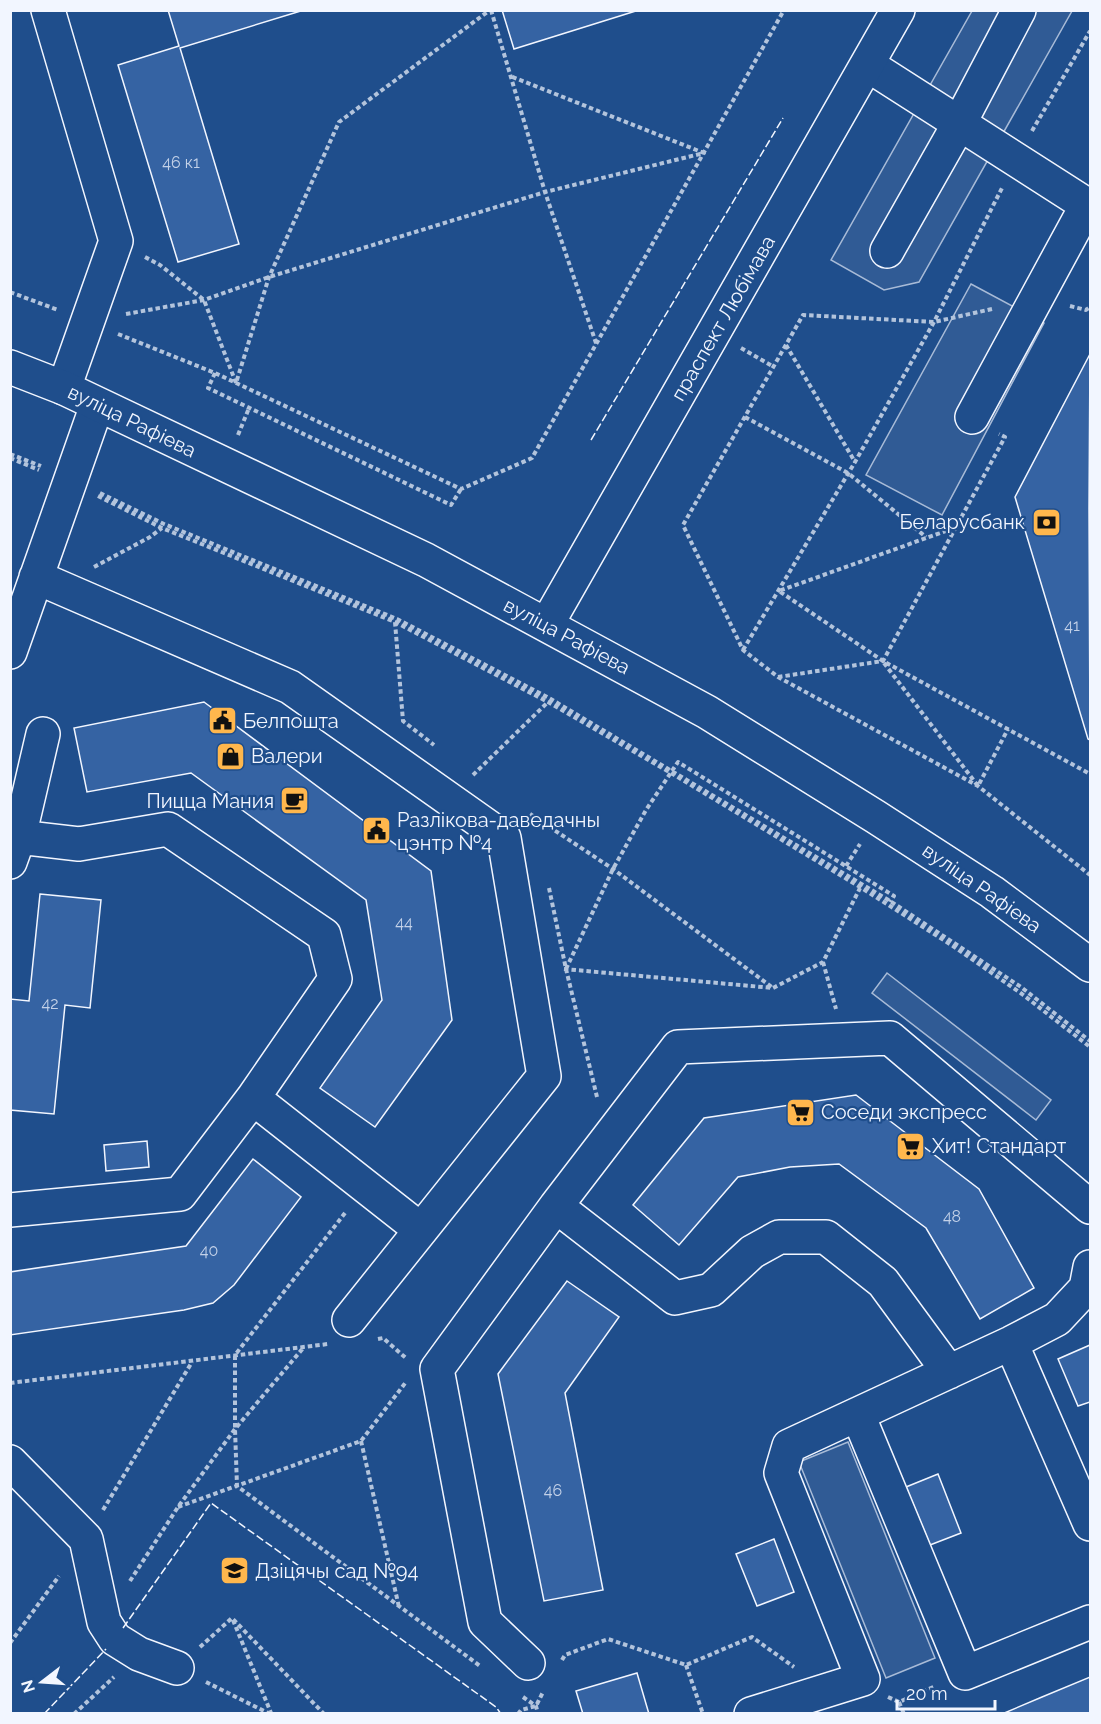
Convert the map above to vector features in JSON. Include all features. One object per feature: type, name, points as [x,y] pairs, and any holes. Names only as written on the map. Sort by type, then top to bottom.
[{"type":"main road","points":[[48,10],[116,241],[64,388]]},
{"type":"main road","name":"праспект Любімава","points":[[547,624],[898,10]]},
{"type":"main road","points":[[887,251],[959,124],[1019,10]]},
{"type":"main road","points":[[868,65],[1089,206],[972,417]]},
{"type":"main road","name":"вуліца Рафіева","points":[[10,367],[64,388],[426,560],[707,712],[992,892],[1090,965]]},
{"type":"main road","points":[[10,652],[47,582],[70,480],[97,405]]},
{"type":"main road","points":[[47,582],[290,687],[504,838],[544,1076],[421,1230],[353,1334]]},
{"type":"main road","points":[[10,1210],[180,1194],[253,1098],[335,980],[324,935],[168,829],[79,844],[13,845],[42,734]]},
{"type":"main road","points":[[545,1671],[484,1622],[437,1369],[556,1206],[678,1047],[890,1038],[1090,1207]]},
{"type":"main road","points":[[253,1098],[421,1230]]},
{"type":"main road","points":[[556,1206],[675,1298],[711,1290],[752,1252],[779,1237],[826,1237],[883,1282],[949,1372]]},
{"type":"main road","points":[[751,1713],[864,1679],[781,1473],[789,1446],[1011,1343],[1057,1319],[1086,1288],[1090,1267]]},
{"type":"main road","points":[[1011,1343],[1090,1524]]},
{"type":"main road","points":[[858,1415],[965,1673],[1090,1622]]},
{"type":"main road","points":[[10,1462],[86,1539],[104,1622],[115,1639],[139,1654],[177,1668]]},
{"type":"path","points":[[236,383],[269,278],[339,122],[490,10],[545,192],[596,344]]},
{"type":"path","points":[[215,373],[208,388],[451,505],[461,489],[532,458],[784,10]]},
{"type":"path","points":[[743,650],[855,462],[934,322],[1016,159],[1090,31]]},
{"type":"path","points":[[510,76],[704,153]]},
{"type":"path","points":[[86,321],[204,300],[545,192],[704,153]]},
{"type":"path","points":[[116,241],[160,265],[204,300],[236,383]]},
{"type":"path","points":[[10,292],[215,373],[461,489]]},
{"type":"path","points":[[1037,299],[934,322],[804,315],[683,525],[743,650],[778,677],[978,786],[1090,875]]},
{"type":"path","points":[[786,345],[855,462]]},
{"type":"path","points":[[745,417],[848,473],[926,538]]},
{"type":"path","points":[[883,661],[1005,437],[972,417]]},
{"type":"path","points":[[10,456],[70,480],[163,526],[395,622],[548,702],[672,772]]},
{"type":"path","points":[[47,582],[163,526],[397,619],[549,698],[889,903],[1021,987],[1090,1041]]},
{"type":"path","points":[[779,591],[954,528]]},
{"type":"path","points":[[779,591],[883,661],[1090,774]]},
{"type":"path","points":[[395,622],[403,721],[438,748]]},
{"type":"path","points":[[778,677],[883,661]]},
{"type":"path","points":[[883,661],[978,786]]},
{"type":"path","points":[[473,775],[548,702]]},
{"type":"path","points":[[978,786],[1008,729]]},
{"type":"path","points":[[566,969],[613,869],[646,810],[678,762],[894,896],[889,903]]},
{"type":"path","points":[[464,768],[482,781]]},
{"type":"path","points":[[525,811],[613,869],[773,988]]},
{"type":"path","points":[[534,817],[536,829]]},
{"type":"path","points":[[528,977],[566,969],[773,988],[823,962],[861,886]]},
{"type":"path","points":[[549,887],[566,969],[608,1139]]},
{"type":"path","points":[[889,903],[1022,994],[1090,1047]]},
{"type":"path","points":[[237,1486],[234,1429],[235,1355],[366,1186]]},
{"type":"path","points":[[10,1383],[304,1347],[353,1334],[384,1338],[409,1360]]},
{"type":"path","points":[[104,1622],[178,1507],[234,1429],[304,1347]]},
{"type":"path","points":[[10,1643],[86,1539],[192,1361]]},
{"type":"path","points":[[178,1507],[361,1441],[410,1377]]},
{"type":"path","points":[[361,1441],[399,1608]]},
{"type":"path","points":[[237,1486],[481,1667]]},
{"type":"path","points":[[232,1618],[177,1668],[271,1713]]},
{"type":"path","points":[[232,1618],[271,1713]]},
{"type":"path","points":[[232,1618],[324,1713]]},
{"type":"path","points":[[538,1713],[536,1706],[545,1671],[565,1655],[608,1639],[686,1665],[752,1637],[828,1691]]},
{"type":"path","points":[[74,1713],[139,1654]]},
{"type":"path","points":[[686,1665],[703,1713]]},
{"type":"path","points":[[900,1702],[965,1673]]},
{"type":"path","points":[[864,1679],[878,1692],[900,1702],[904,1713]]},
{"type":"path","points":[[518,1693],[536,1706]]},
{"type":"path","points":[[518,1713],[536,1706]]},
{"type":"shaded area","points":[[972,11],[1072,11],[919,282],[884,290],[831,260]]},
{"type":"shaded area","points":[[971,284],[1044,323],[942,515],[866,475]]},
{"type":"shaded area","points":[[887,973],[1051,1100],[1036,1120],[872,993]]},
{"type":"shaded area","points":[[848,1442],[935,1658],[886,1678],[799,1462]]},
{"type":"building","points":[[168,10],[304,10],[180,48],[239,244],[178,262],[118,65],[179,46]]},
{"type":"building","points":[[502,10],[639,10],[514,49]]},
{"type":"building","points":[[1090,354],[1089,508],[1090,740],[1015,497]]},
{"type":"building","points":[[204,702],[431,871],[452,1020],[375,1127],[320,1088],[382,1000],[366,900],[191,773],[87,792],[74,728]]},
{"type":"building","points":[[40,894],[101,900],[90,1008],[65,1005],[54,1114],[10,1110],[10,999],[29,1001]]},
{"type":"building","points":[[856,1095],[979,1189],[1034,1288],[980,1319],[926,1228],[839,1164],[790,1167],[738,1177],[679,1245],[633,1205],[704,1118]]},
{"type":"building","points":[[147,1141],[149,1167],[106,1171],[104,1145]]},
{"type":"building","points":[[253,1159],[301,1197],[234,1285],[213,1303],[184,1310],[10,1335],[10,1272],[186,1246]]},
{"type":"building","points":[[567,1281],[619,1317],[565,1393],[603,1590],[544,1601],[498,1374]]},
{"type":"building","points":[[1090,1345],[1090,1402],[1078,1406],[1058,1359]]},
{"type":"building","points":[[938,1474],[961,1533],[930,1545],[906,1487]]},
{"type":"building","points":[[774,1539],[794,1592],[757,1606],[736,1554]]},
{"type":"building","points":[[637,1673],[649,1714],[583,1714],[576,1691]]},
{"type":"building","points":[[1090,1677],[1090,1714],[1002,1714],[1042,1697]]},
{"type":"fence","points":[[591,440],[783,118]]},
{"type":"fence","points":[[123,1628],[211,1503],[496,1707],[501,1714]]},
{"type":"fence","points":[[44,1714],[106,1649]]},
{"type":"place","name":"Беларусбанк","points":[[1046,522]]},
{"type":"place","name":"Белпошта","points":[[222,721]]},
{"type":"place","name":"Валери","points":[[230,756]]},
{"type":"place","name":"Пицца Мания","points":[[295,801]]},
{"type":"place","name":"Разлікова-даведачны цэнтр №4","points":[[376,831]]},
{"type":"place","name":"Соседи экспресс","points":[[800,1112]]},
{"type":"place","name":"Хит! Стандарт","points":[[911,1146]]},
{"type":"place","name":"Дзіцячы сад №94","points":[[234,1571]]}]
